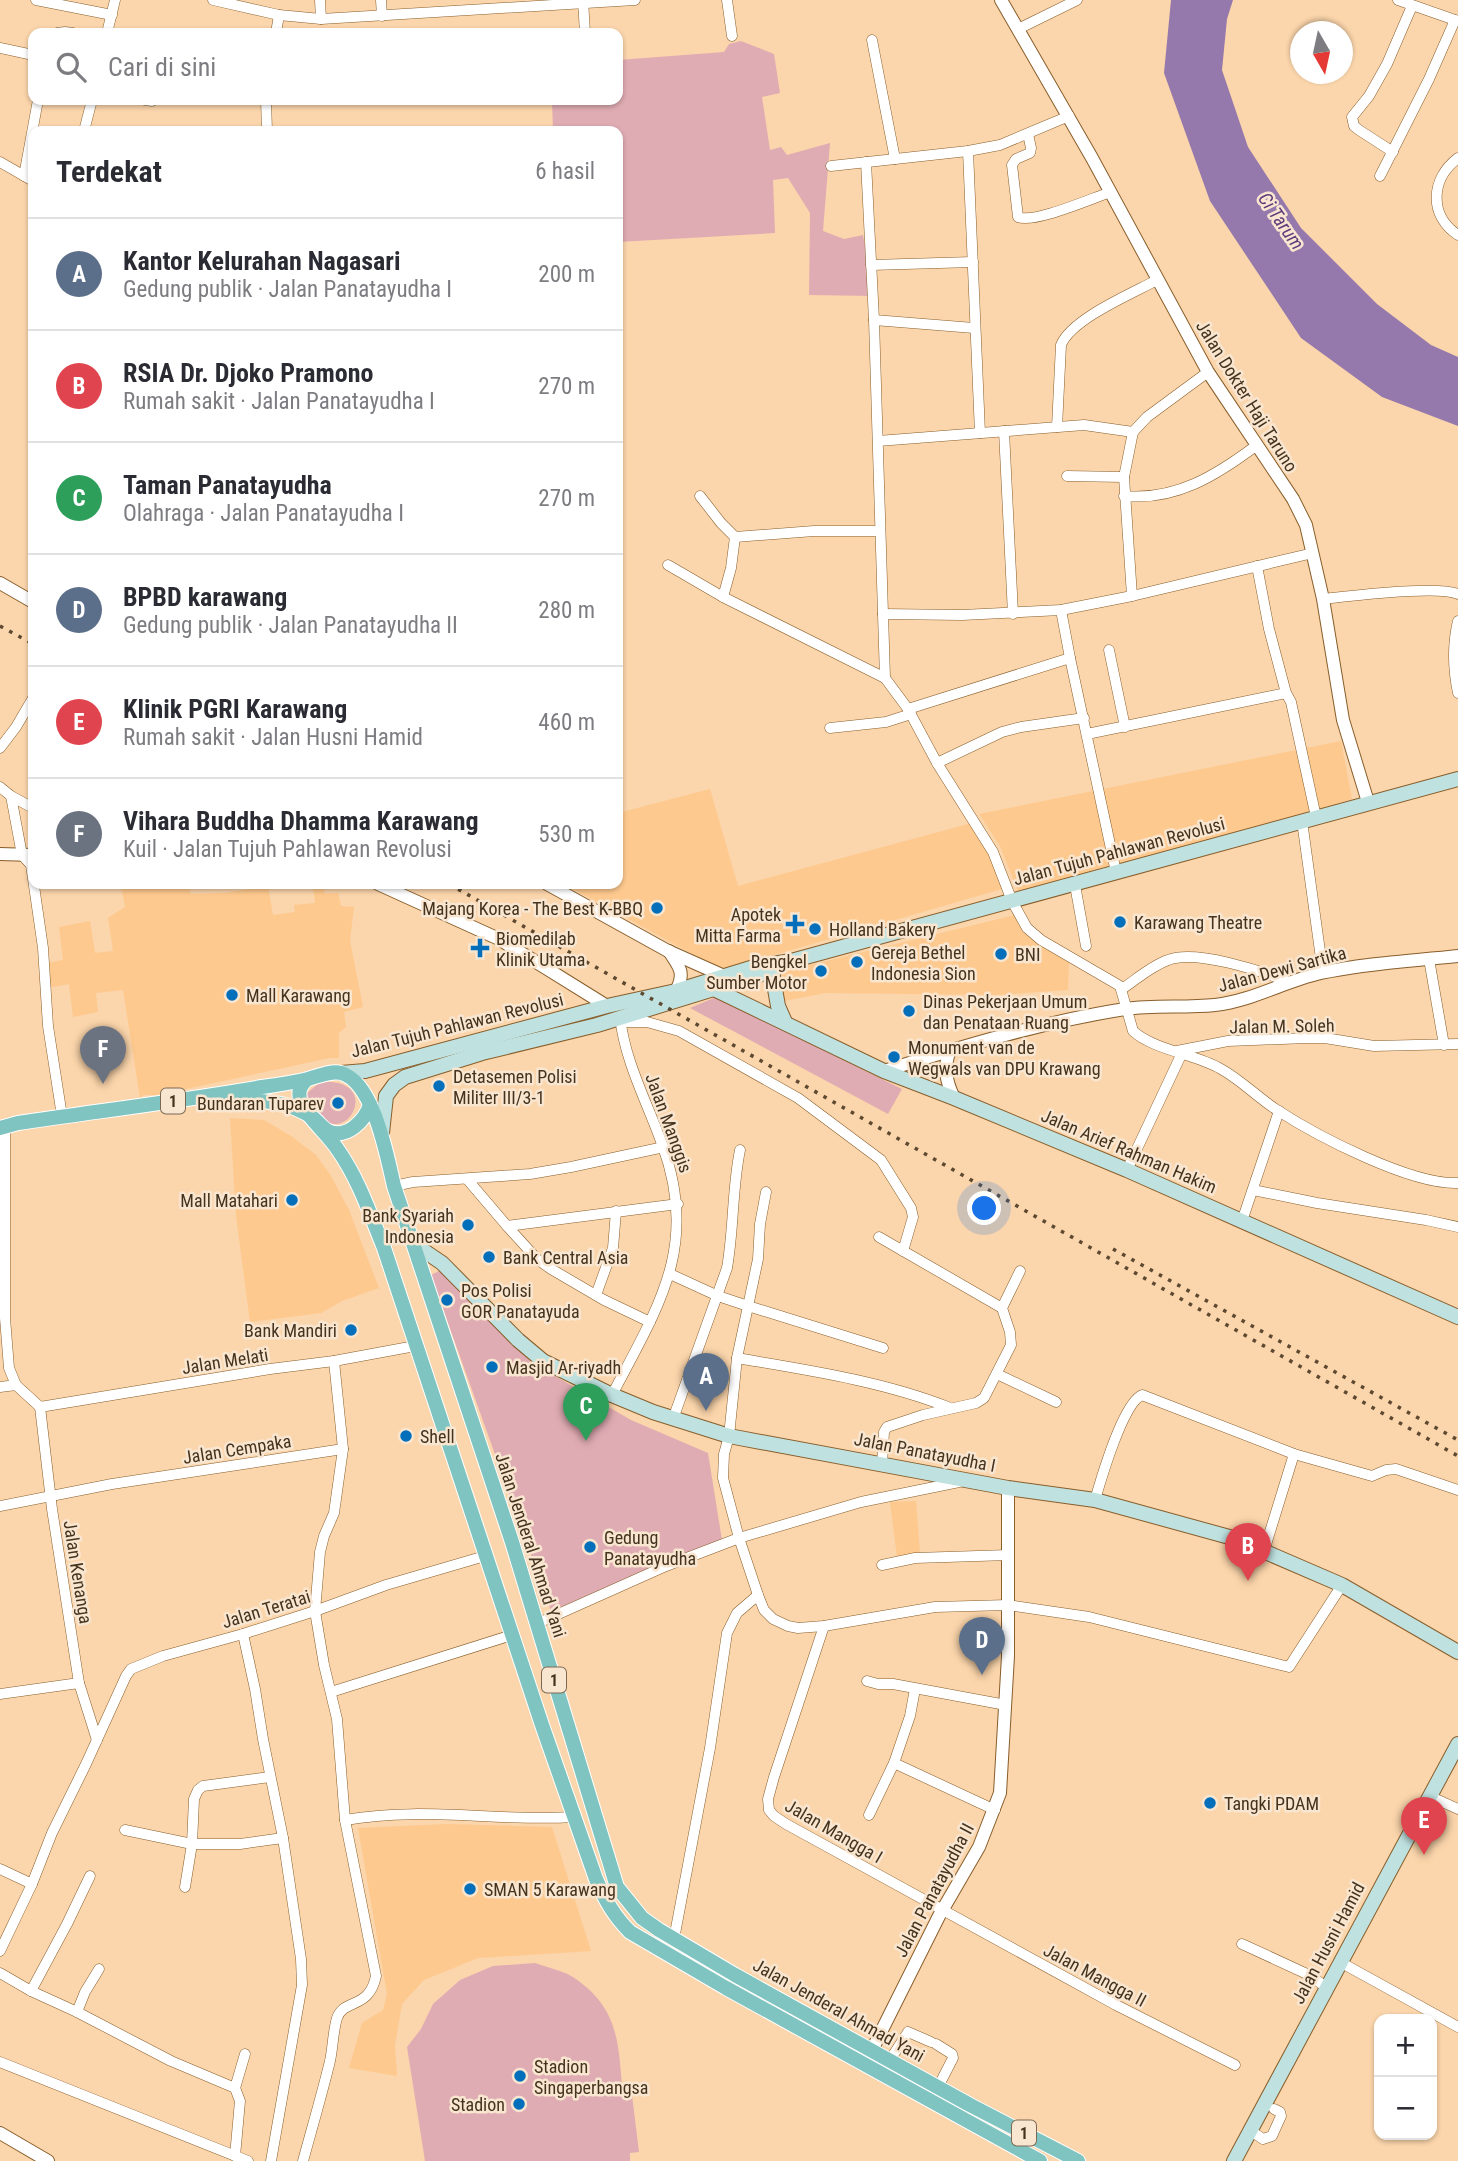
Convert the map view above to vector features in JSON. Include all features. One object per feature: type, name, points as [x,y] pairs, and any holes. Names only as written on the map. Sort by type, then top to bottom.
[{"type":"main road","name":"Jalan Tujuh Pahlawan Revolusi","points":[[2,1128],[145,1100],[306,1080],[323,1074],[365,1071],[607,1006],[676,991],[763,965],[791,961],[1458,779]]},
{"type":"main road","name":"Jalan Tujuh Pahlawan Revolusi","points":[[370,1105],[386,1096],[394,1085],[405,1077],[427,1069],[620,1020],[772,972],[791,961]]},
{"type":"main road","points":[[772,972],[778,1006],[785,1022]]},
{"type":"main road","name":"Jalan Arief Rahman Hakim","points":[[716,990],[884,1072],[1127,1170],[1458,1317]]},
{"type":"main road","name":"Jalan Jenderal Ahmad Yani","points":[[341,1073],[357,1084],[382,1133],[394,1186],[512,1542],[617,1887],[642,1917],[674,1939],[970,2105],[1077,2161]]},
{"type":"main road","name":"Jalan Jenderal Ahmad Yani","points":[[306,1080],[300,1086],[299,1095],[305,1110],[339,1151],[358,1183],[383,1248],[574,1817],[604,1898],[618,1920],[630,1931],[726,1988],[1040,2161]]},
{"type":"main road","points":[[382,1133],[386,1096]]},
{"type":"main road","name":"1","points":[[2,1128],[18,1131],[220,1100],[270,1102],[289,1106],[312,1116]]},
{"type":"main road","points":[[312,1116],[328,1131],[348,1130],[366,1116],[370,1105]]},
{"type":"main road","name":"Jalan Panatayudha I","points":[[414,1244],[442,1263],[508,1331],[543,1361],[612,1395],[673,1419],[729,1436],[1008,1488],[1095,1500],[1233,1538],[1342,1585],[1458,1652]]},
{"type":"main road","points":[[542,1725],[567,1719]]},
{"type":"main road","name":"Jalan Husni Hamid","points":[[1234,2161],[1458,1744]]},
{"type":"main road","points":[[899,2082],[904,2068]]},
{"type":"main road","points":[[965,2119],[970,2105]]},
{"type":"street","points":[[36,0],[111,15]]},
{"type":"street","points":[[108,28],[116,0]]},
{"type":"street","points":[[213,0],[279,15],[321,19],[635,0]]},
{"type":"street","points":[[320,0],[321,19]]},
{"type":"street","points":[[381,0],[382,16]]},
{"type":"street","points":[[727,0],[732,36]]},
{"type":"street","name":"Jalan Dokter Haji Taruno","points":[[1002,0],[1069,116],[1208,372],[1293,499],[1306,526],[1323,599],[1340,707],[1367,802]]},
{"type":"street","points":[[1018,29],[1077,0]]},
{"type":"street","points":[[1380,176],[1456,21],[1398,0]]},
{"type":"street","points":[[584,1],[585,28]]},
{"type":"street","points":[[1393,152],[1354,126],[1352,117],[1369,96],[1387,64],[1412,6]]},
{"type":"street","points":[[277,28],[279,15]]},
{"type":"street","points":[[872,40],[895,159]]},
{"type":"street","points":[[0,48],[28,54]]},
{"type":"street","points":[[35,126],[37,105]]},
{"type":"street","points":[[85,126],[91,105]]},
{"type":"street","points":[[266,105],[267,126]]},
{"type":"street","points":[[831,166],[1000,145],[1069,116]]},
{"type":"street","points":[[1028,134],[1030,153],[1016,159],[1012,165],[1018,217],[1027,219],[1111,192]]},
{"type":"street","points":[[968,151],[980,433]]},
{"type":"street","points":[[1458,158],[1438,183],[1435,194],[1436,207],[1443,220],[1458,235]]},
{"type":"street","points":[[0,162],[28,177]]},
{"type":"street","points":[[866,162],[874,320],[885,678]]},
{"type":"street","points":[[871,265],[973,262]]},
{"type":"street","points":[[1056,427],[1063,340],[1082,322],[1157,280]]},
{"type":"street","points":[[874,320],[974,328]]},
{"type":"street","points":[[1132,596],[1124,477],[1133,432],[1147,416],[1208,372]]},
{"type":"street","points":[[878,441],[1084,425],[1133,432]]},
{"type":"street","points":[[1004,431],[1013,614]]},
{"type":"street","points":[[1124,496],[1157,495],[1189,488],[1227,468],[1257,446]]},
{"type":"street","points":[[1067,477],[1124,477]]},
{"type":"street","points":[[700,496],[735,537],[814,531],[880,531]]},
{"type":"street","points":[[723,597],[731,568],[735,537]]},
{"type":"street","points":[[883,614],[1013,614],[1061,610],[1312,553]]},
{"type":"street","points":[[668,565],[723,597],[885,678],[910,712],[937,763],[993,852],[1019,899],[1027,928],[1041,940],[1120,986],[1132,1009],[1133,1031],[1136,1034],[1195,1056],[1223,1070],[1279,1111],[1354,1153],[1422,1178],[1458,1184]]},
{"type":"street","points":[[1256,566],[1269,629],[1286,693],[1291,702],[1309,819],[1323,973]]},
{"type":"street","points":[[0,583],[28,598]]},
{"type":"street","points":[[1323,599],[1412,592],[1458,594]]},
{"type":"street","points":[[1061,610],[1116,872]]},
{"type":"street","points":[[1458,621],[1453,663],[1458,693]]},
{"type":"street","points":[[1109,650],[1125,727]]},
{"type":"street","points":[[830,728],[886,722],[1070,658]]},
{"type":"street","points":[[1087,734],[1286,693]]},
{"type":"street","points":[[0,748],[28,707]]},
{"type":"street","points":[[937,763],[1002,732],[1084,719]]},
{"type":"street","points":[[0,787],[28,805]]},
{"type":"street","points":[[0,854],[28,855],[12,796]]},
{"type":"street","points":[[1075,885],[1086,946]]},
{"type":"street","points":[[34,889],[43,948],[48,1026],[62,1116]]},
{"type":"street","points":[[389,889],[499,939],[607,1006]]},
{"type":"street","points":[[556,889],[668,951],[724,976]]},
{"type":"street","points":[[668,951],[681,972],[681,981],[676,991]]},
{"type":"street","name":"Jalan Dewi Sartika","points":[[884,1072],[1002,1035],[1132,1009],[1215,1005],[1323,973],[1458,956]]},
{"type":"street","points":[[1122,989],[1159,964],[1180,957],[1222,962],[1289,982]]},
{"type":"street","points":[[1429,959],[1444,1045]]},
{"type":"street","points":[[620,1020],[647,1022],[679,1031],[798,1098],[881,1160],[911,1208],[913,1217],[903,1251]]},
{"type":"street","name":"Jalan Manggis","points":[[612,1395],[650,1322],[670,1274],[677,1240],[678,1204],[664,1147],[631,1064],[620,1020]]},
{"type":"street","name":"Jalan M. Soleh","points":[[1179,1052],[1228,1041],[1306,1038],[1325,1038],[1374,1046],[1458,1044]]},
{"type":"street","points":[[950,1050],[946,1061],[946,1074],[954,1098]]},
{"type":"street","points":[[1127,1170],[1179,1052]]},
{"type":"street","points":[[1242,1221],[1279,1111]]},
{"type":"street","points":[[2,1128],[2,1318],[9,1368],[16,1385],[40,1407]]},
{"type":"street","points":[[394,1186],[424,1181],[530,1174],[664,1147]]},
{"type":"street","points":[[673,1419],[727,1268],[731,1247],[733,1192],[740,1150]]},
{"type":"street","points":[[467,1179],[537,1259],[596,1295],[650,1322]]},
{"type":"street","points":[[1253,1190],[1458,1227]]},
{"type":"street","points":[[766,1192],[760,1224],[758,1259],[737,1358],[723,1478],[758,1595],[764,1610],[774,1619],[798,1628],[935,1607],[1008,1605],[1089,1617],[1289,1667],[1342,1585]]},
{"type":"street","points":[[507,1226],[678,1204]]},
{"type":"street","points":[[596,1295],[613,1248],[616,1211]]},
{"type":"street","points":[[879,1237],[1002,1308]]},
{"type":"street","points":[[882,1464],[884,1432],[887,1427],[982,1401],[1009,1351],[1011,1340],[1002,1308],[1020,1271]]},
{"type":"street","points":[[670,1274],[718,1296],[883,1348]]},
{"type":"street","name":"Jalan Melati","points":[[40,1407],[415,1346]]},
{"type":"street","points":[[737,1358],[899,1391],[949,1408]]},
{"type":"street","points":[[303,2161],[330,2061],[338,2018],[343,2009],[367,1997],[376,1976],[345,1819],[337,1718],[314,1611],[320,1552],[334,1513],[343,1449],[334,1361]]},
{"type":"street","points":[[997,1374],[1056,1402]]},
{"type":"street","points":[[0,1387],[16,1385]]},
{"type":"street","points":[[1095,1500],[1120,1427],[1136,1398],[1142,1395],[1294,1454],[1372,1476],[1396,1469],[1458,1490]]},
{"type":"street","name":"Jalan Kenanga","points":[[40,1407],[50,1497],[79,1683],[97,1740]]},
{"type":"street","name":"Jalan Cempaka","points":[[0,1506],[112,1484],[343,1449]]},
{"type":"street","points":[[1264,1551],[1294,1454]]},
{"type":"street","points":[[536,1624],[666,1566],[739,1538],[861,1502],[966,1480]]},
{"type":"street","name":"Jalan Panatayudha II","points":[[872,2050],[942,1910],[979,1847],[1000,1793],[1006,1705],[1008,1488]]},
{"type":"street","points":[[882,1565],[915,1559],[1009,1555]]},
{"type":"street","name":"Jalan Teratai","points":[[0,1951],[32,1884],[52,1833],[131,1669],[314,1611],[386,1585],[485,1556]]},
{"type":"street","points":[[674,1939],[710,1748],[727,1633],[737,1613],[758,1595]]},
{"type":"street","name":"Jalan Mangga I","points":[[824,1626],[774,1777],[768,1799],[769,1810],[809,1838],[942,1910]]},
{"type":"street","points":[[243,1634],[284,1838],[301,1959],[302,1985],[271,2161]]},
{"type":"street","points":[[331,1692],[512,1635]]},
{"type":"street","points":[[867,1681],[1006,1705]]},
{"type":"street","points":[[0,1694],[79,1683]]},
{"type":"street","points":[[869,1815],[894,1763],[910,1716],[915,1689]]},
{"type":"street","points":[[894,1763],[995,1810]]},
{"type":"street","points":[[185,1886],[192,1843],[194,1799],[198,1790],[203,1786],[270,1777]]},
{"type":"street","points":[[1429,1796],[1458,1809]]},
{"type":"street","points":[[345,1819],[418,1813],[574,1817]]},
{"type":"street","points":[[125,1830],[192,1843],[240,1844],[284,1838]]},
{"type":"street","points":[[0,1869],[32,1884]]},
{"type":"street","points":[[31,1991],[90,1876]]},
{"type":"street","name":"Jalan Mangga II","points":[[942,1910],[1116,2005],[1235,2065]]},
{"type":"street","points":[[1242,1944],[1307,1974],[1328,1987]]},
{"type":"street","points":[[1340,1962],[1458,2027]]},
{"type":"street","points":[[77,2012],[99,1969]]},
{"type":"street","points":[[0,1973],[171,2061],[235,2088]]},
{"type":"street","points":[[890,2060],[907,2033],[911,2032],[934,2043],[953,2058],[938,2087]]},
{"type":"street","points":[[235,2156],[240,2101],[235,2088],[245,2054]]},
{"type":"street","points":[[0,2062],[247,2161]]},
{"type":"street","points":[[1251,2131],[1263,2139],[1272,2136],[1281,2116],[1280,2112],[1274,2109]]},
{"type":"street","points":[[0,2133],[48,2161]]},
{"type":"shaded area","points":[[741,41],[774,54],[780,93],[762,97],[770,150],[781,147],[787,155],[830,143],[823,231],[844,239],[863,235],[873,296],[809,295],[810,213],[788,178],[773,180],[775,233],[623,242],[623,126],[553,126],[552,105],[623,105],[623,60],[724,52],[729,44]]},
{"type":"shaded area","points":[[1341,741],[1352,799],[1123,869],[1018,892],[1000,846],[979,814]]},
{"type":"shaded area","points":[[710,789],[738,886],[972,823],[995,863],[1002,889],[722,970],[573,889],[623,889],[623,812]]},
{"type":"shaded area","points":[[122,889],[190,889],[191,894],[269,889],[273,915],[295,912],[294,905],[315,903],[313,889],[324,889],[325,894],[338,893],[341,906],[354,907],[350,941],[363,1007],[344,1012],[346,1027],[339,1033],[339,1058],[158,1095],[144,1095],[140,1098],[123,990],[96,993],[98,1012],[73,1017],[69,984],[48,988],[46,963],[63,960],[59,927],[90,921],[95,953],[113,951],[108,918],[125,907]]},
{"type":"shaded area","points":[[1015,915],[1069,962],[1068,990],[996,995],[825,993],[784,1001],[779,976],[790,970]]},
{"type":"shaded area","points":[[716,997],[902,1089],[888,1114],[690,1008]]},
{"type":"shaded area","points":[[318,1084],[341,1084],[350,1089],[355,1097],[352,1114],[338,1124],[326,1122],[310,1110],[307,1093]]},
{"type":"shaded area","points":[[230,1118],[264,1120],[316,1155],[349,1210],[379,1288],[342,1301],[321,1313],[250,1322],[236,1216]]},
{"type":"shaded area","points":[[443,1269],[531,1362],[631,1420],[708,1453],[722,1540],[551,1611],[431,1275]]},
{"type":"shaded area","points":[[916,1501],[920,1554],[897,1557],[890,1502]]},
{"type":"shaded area","name":"SMAN 5 Karawang","points":[[447,1824],[552,1827],[591,1951],[478,1958],[424,1980],[402,2004],[395,2045],[397,2076],[349,2068],[362,2023],[383,2010],[387,1994],[358,1828]]},
{"type":"shaded area","name":"Stadion Singaperbangsa","points":[[535,1963],[576,1979],[602,2004],[618,2045],[623,2096],[632,2095],[639,2152],[630,2153],[630,2161],[425,2161],[407,2047],[421,2029],[433,2004],[460,1980],[493,1966]]},
{"type":"water","name":"Ci Tarum","points":[[1171,0],[1233,0],[1227,19],[1222,70],[1248,147],[1301,228],[1377,304],[1431,345],[1458,357],[1458,426],[1382,397],[1301,338],[1210,201],[1164,73]]},
{"type":"railway","points":[[0,626],[28,641]]},
{"type":"railway","points":[[458,889],[1458,1456]]},
{"type":"railway","points":[[1113,1249],[1458,1440]]},
{"type":"place","name":"Majang Korea - The Best K-BBQ","points":[[657,908]]},
{"type":"place","name":"Karawang Theatre","points":[[1120,922]]},
{"type":"place","name":"Apotek Mitta Farma","points":[[795,924]]},
{"type":"place","name":"Holland Bakery","points":[[815,929]]},
{"type":"place","name":"Biomedilab Klinik Utama","points":[[480,948]]},
{"type":"place","name":"BNI","points":[[1001,954]]},
{"type":"place","name":"Gereja Bethel Indonesia Sion","points":[[857,962]]},
{"type":"place","name":"Bengkel Sumber Motor","points":[[821,971]]},
{"type":"place","name":"Mall Karawang","points":[[232,995]]},
{"type":"place","name":"Dinas Pekerjaan Umum dan Penataan Ruang","points":[[909,1011]]},
{"type":"place","name":"Monument van de Wegwals van DPU Krawang","points":[[894,1057]]},
{"type":"place","name":"Vihara Buddha Dhamma Karawang","points":[[103,1084]]},
{"type":"place","name":"Detasemen Polisi Militer III/3-1","points":[[439,1086]]},
{"type":"place","name":"Bundaran Tuparev","points":[[338,1103]]},
{"type":"place","name":"Mall Matahari","points":[[292,1200]]},
{"type":"place","name":"Bank Syariah Indonesia","points":[[468,1225]]},
{"type":"place","name":"Bank Central Asia","points":[[489,1257]]},
{"type":"place","name":"Pos Polisi GOR Panatayuda","points":[[447,1300]]},
{"type":"place","name":"Bank Mandiri","points":[[351,1330]]},
{"type":"place","name":"Masjid Ar-riyadh","points":[[492,1367]]},
{"type":"place","name":"Kantor Kelurahan Nagasari","points":[[706,1411]]},
{"type":"place","name":"Shell","points":[[406,1436]]},
{"type":"place","name":"Taman Panatayudha","points":[[586,1441]]},
{"type":"place","name":"Gedung Panatayudha","points":[[590,1547]]},
{"type":"place","name":"RSIA Dr. Djoko Pramono","points":[[1248,1581]]},
{"type":"place","name":"BPBD karawang","points":[[982,1675]]},
{"type":"place","name":"Tangki PDAM","points":[[1210,1803]]},
{"type":"place","name":"Klinik PGRI Karawang","points":[[1424,1855]]},
{"type":"place","name":"SMAN 5 Karawang","points":[[470,1889]]},
{"type":"place","name":"Stadion Singaperbangsa","points":[[520,2076]]},
{"type":"place","name":"Stadion","points":[[519,2104]]}]
